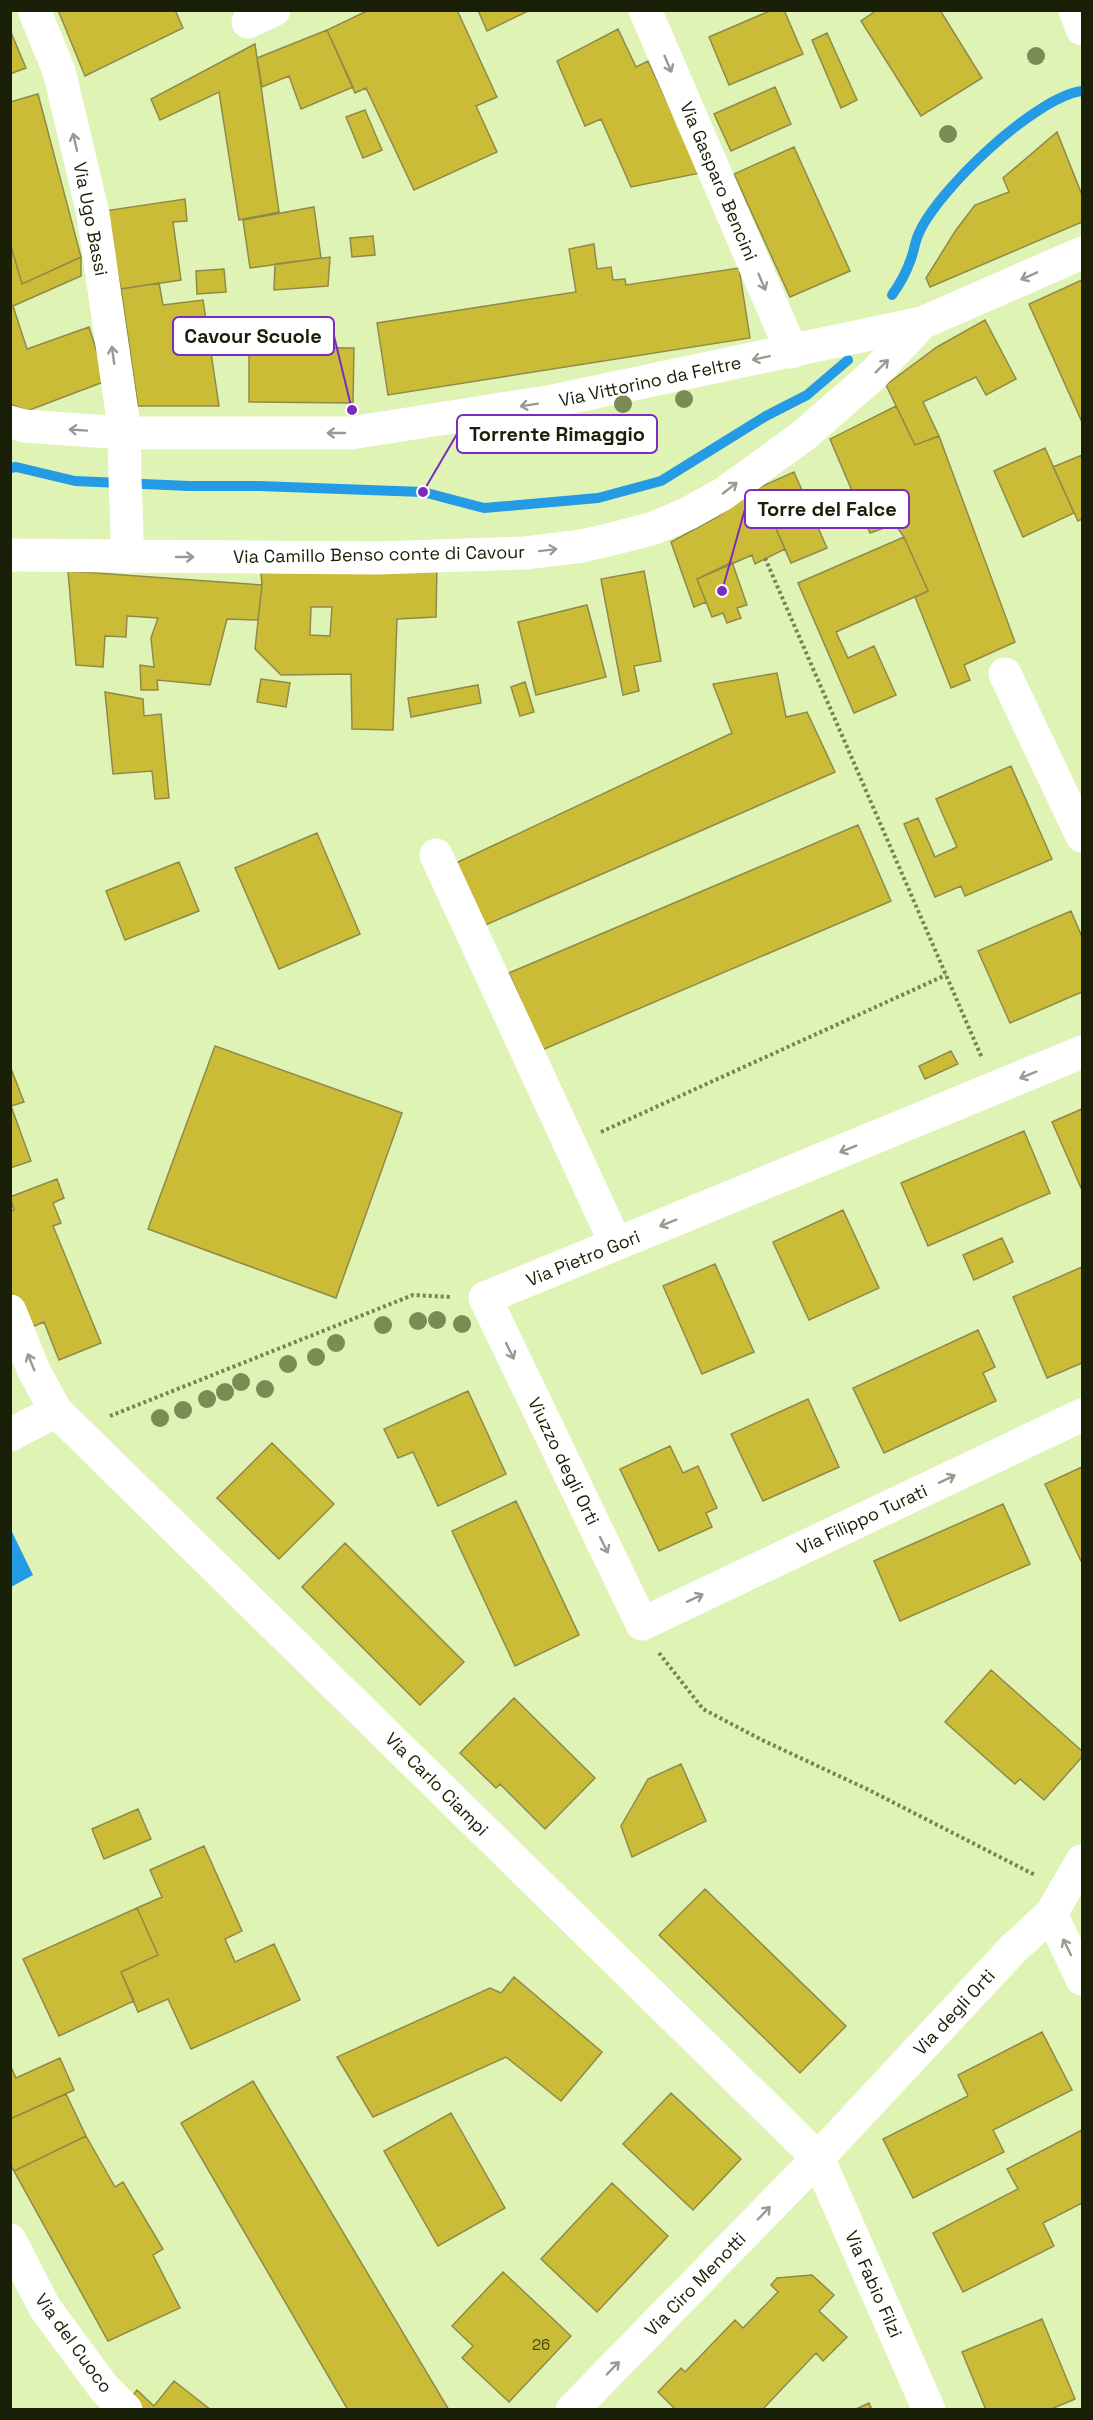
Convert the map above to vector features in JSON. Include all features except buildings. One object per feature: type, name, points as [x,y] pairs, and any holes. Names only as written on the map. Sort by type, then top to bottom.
[{"type":"street","name":"Via Ugo Bassi","points":[[34,10],[58,71],[93,214],[125,433]]},
{"type":"street","name":"Via Gasparo Bencini","points":[[645,10],[792,352]]},
{"type":"street","points":[[1075,10],[1083,29]]},
{"type":"street","name":"Via Camillo Benso conte di Cavour","points":[[10,555],[127,542],[377,558],[525,553],[582,546],[654,528],[689,513],[723,494],[803,436],[873,375],[908,326],[1083,253]]},
{"type":"street","name":"Via Vittorino da Feltre","points":[[17,424],[125,433],[351,433],[553,401],[908,326]]},
{"type":"street","points":[[125,433],[127,542]]},
{"type":"street","points":[[1005,674],[1083,836]]},
{"type":"street","points":[[436,855],[616,1244]]},
{"type":"street","name":"Via Pietro Gori","points":[[485,1298],[1083,1052]]},
{"type":"street","name":"Viuzzo degli Orti","points":[[485,1298],[642,1623]]},
{"type":"street","name":"Via Carlo Ciampi","points":[[10,1311],[34,1371],[66,1420],[818,2158]]},
{"type":"street","name":"Via Filippo Turati","points":[[642,1623],[1083,1415]]},
{"type":"street","points":[[10,1435],[66,1420]]},
{"type":"street","name":"Via degli Orti","points":[[818,2158],[1058,1902],[1083,1861]]},
{"type":"street","points":[[1058,1902],[1083,1980]]},
{"type":"street","name":"Via Ciro Menotti","points":[[572,2409],[818,2158]]},
{"type":"street","name":"Via Fabio Filzi","points":[[818,2158],[929,2409]]},
{"type":"street","name":"Via del Cuoco","points":[[10,2240],[45,2308],[104,2388],[126,2409]]},
{"type":"path","points":[[765,558],[995,1088]]},
{"type":"path","points":[[571,1146],[946,975]]},
{"type":"path","points":[[66,1420],[413,1295],[485,1298]]},
{"type":"path","points":[[642,1623],[662,1659],[704,1709],[762,1740],[869,1790],[1058,1902]]},
{"type":"water","points":[[11,1530],[33,1575],[10,1587]]},
{"type":"waterway","points":[[892,295],[905,274],[918,236],[930,215],[967,171],[990,148],[1039,110],[1062,97],[1082,91]]},
{"type":"waterway","points":[[10,468],[16,467],[75,481],[423,492],[484,508],[598,498],[661,481],[766,416],[807,395],[848,360]]},
{"type":"place","name":"Cavour Scuole","points":[[352,410]]},
{"type":"place","name":"Torrente Rimaggio","points":[[423,492]]},
{"type":"place","name":"Torre del Falce","points":[[722,591]]}]
